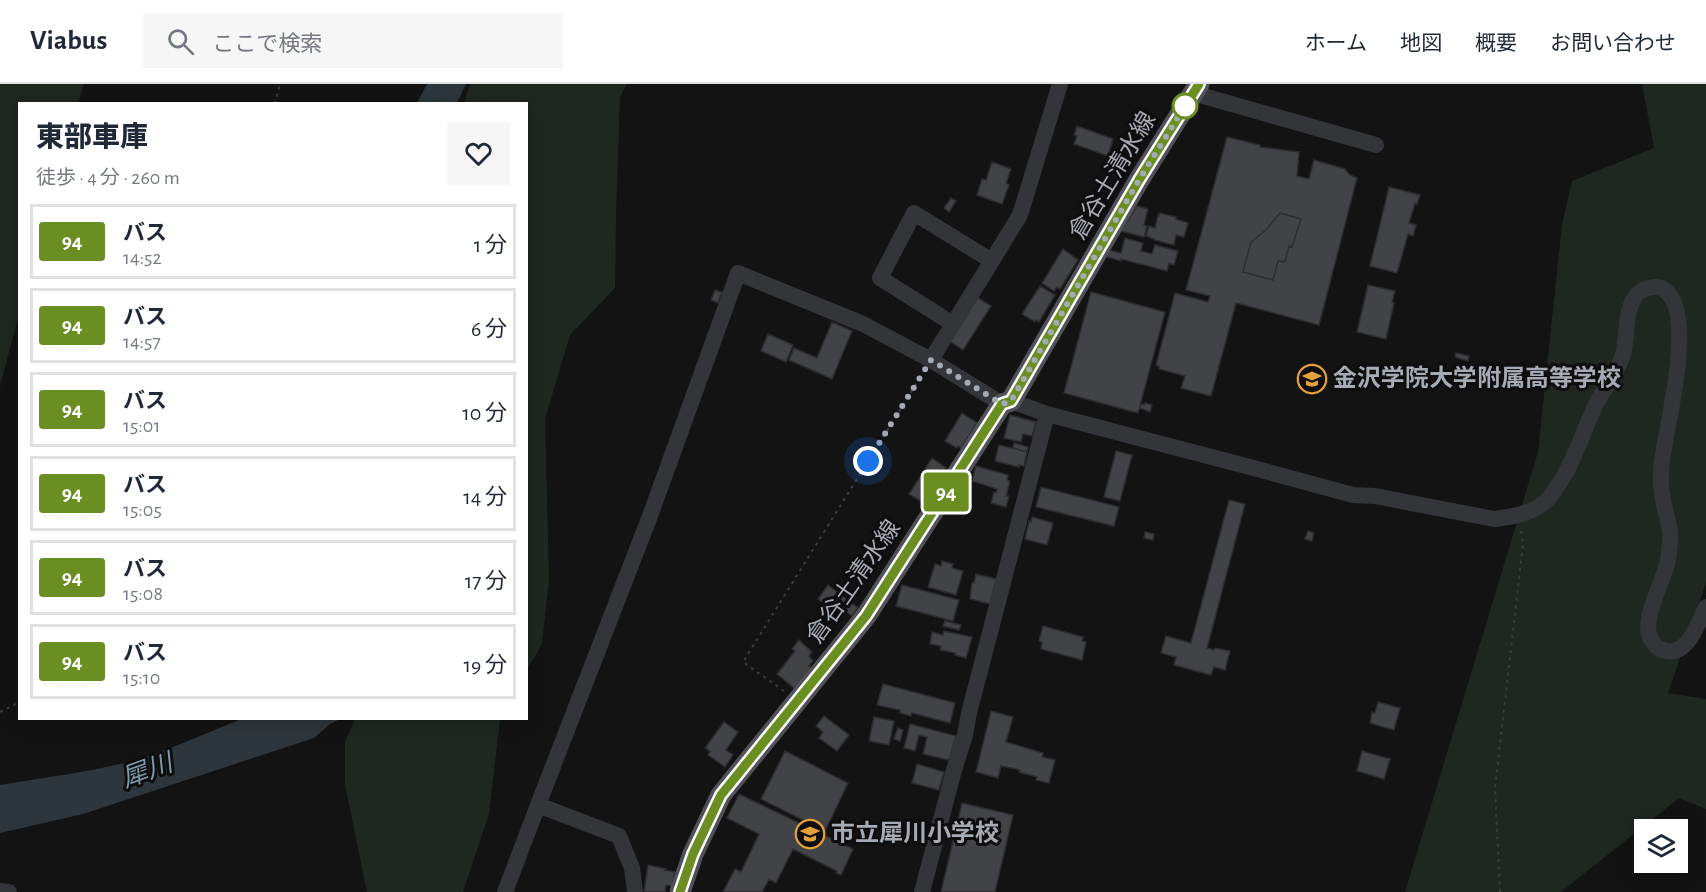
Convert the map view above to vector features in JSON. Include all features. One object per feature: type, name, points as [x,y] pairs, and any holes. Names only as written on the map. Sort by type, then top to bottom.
[{"type":"main road","name":"倉谷土清水線","points":[[680,892],[693,854],[721,795],[866,616],[1006,403],[1196,89]]},
{"type":"street","points":[[931,360],[1020,215],[1060,84]]},
{"type":"street","points":[[1196,89],[1376,145]]},
{"type":"street","points":[[954,324],[880,278],[914,213],[992,261]]},
{"type":"street","points":[[505,892],[650,516],[738,273],[863,324],[1006,403],[1353,495],[1376,496],[1494,519],[1520,515],[1546,502],[1563,478],[1596,404],[1623,355],[1631,305],[1637,294],[1648,288],[1657,287],[1665,290],[1673,300],[1677,314],[1679,347],[1676,382],[1662,461],[1661,487],[1670,534],[1668,560],[1648,620],[1649,633],[1654,644],[1662,650],[1672,652],[1682,649],[1688,643],[1706,607]]},
{"type":"street","points":[[922,892],[965,735],[1047,414]]},
{"type":"street","points":[[538,805],[619,836],[632,868],[635,892]]},
{"type":"street","points":[[0,891],[9,892]]},
{"type":"path","points":[[274,102],[279,84]]},
{"type":"path","points":[[798,700],[743,662],[931,360]]},
{"type":"path","points":[[1500,892],[1495,788],[1523,544],[1520,515]]},
{"type":"path","points":[[0,712],[18,703]]},
{"type":"shaded area","points":[[0,84],[84,84],[78,102],[18,102],[18,319],[0,386]]},
{"type":"shaded area","points":[[470,84],[627,84],[620,97],[615,288],[570,335],[545,419],[549,580],[542,644],[528,668],[528,102],[464,102]]},
{"type":"shaded area","points":[[1642,84],[1706,84],[1706,583],[1668,693],[1706,699],[1706,809],[1679,798],[1653,819],[1634,819],[1634,834],[1561,892],[1405,892],[1538,452],[1562,224],[1572,181],[1654,148]]},
{"type":"shaded area","points":[[355,720],[500,720],[489,814],[463,892],[367,892],[345,785],[345,742]]},
{"type":"water","points":[[427,84],[466,84],[457,102],[418,102]]},
{"type":"water","name":"犀川","points":[[239,720],[338,720],[314,738],[83,814],[0,833],[0,785],[78,773],[124,763]]},
{"type":"building","points":[[1077,126],[1113,139],[1108,156],[1074,144]]},
{"type":"building","points":[[1227,137],[1260,145],[1260,147],[1299,152],[1297,176],[1309,179],[1314,160],[1345,169],[1357,178],[1319,325],[1236,303],[1211,396],[1181,388],[1185,376],[1159,369],[1156,365],[1175,293],[1208,302],[1210,296],[1186,290]]},
{"type":"building","points":[[992,162],[1011,169],[1006,183],[1009,185],[1002,204],[977,195],[982,179],[986,180]]},
{"type":"building","points":[[1389,187],[1420,195],[1409,223],[1416,225],[1413,236],[1408,234],[1397,273],[1370,266]]},
{"type":"building","points":[[951,198],[956,201],[949,212],[944,208]]},
{"type":"building","points":[[1137,206],[1148,209],[1144,237],[1121,231]]},
{"type":"building","points":[[1160,213],[1188,223],[1184,237],[1176,235],[1174,245],[1146,236],[1149,226],[1155,228]]},
{"type":"building","points":[[1280,213],[1301,219],[1292,247],[1289,246],[1285,262],[1278,261],[1273,280],[1243,272],[1251,242],[1267,229]]},
{"type":"building","points":[[1125,238],[1143,243],[1141,251],[1152,254],[1155,245],[1178,251],[1174,265],[1169,263],[1167,271],[1107,257],[1108,250],[1121,253]]},
{"type":"building","points":[[1063,249],[1078,260],[1060,289],[1057,287],[1054,291],[1042,283]]},
{"type":"building","points":[[1368,285],[1395,291],[1386,339],[1357,332]]},
{"type":"building","points":[[1040,286],[1055,295],[1039,322],[1036,320],[1035,322],[1022,314]]},
{"type":"building","points":[[715,290],[722,292],[718,303],[711,300]]},
{"type":"building","points":[[1091,292],[1165,312],[1138,413],[1064,393]]},
{"type":"building","points":[[977,297],[991,306],[963,350],[949,341]]},
{"type":"building","points":[[832,322],[852,331],[832,379],[789,360],[794,348],[817,358]]},
{"type":"building","points":[[768,334],[793,345],[786,362],[761,351]]},
{"type":"building","points":[[1456,353],[1469,356],[1468,361],[1455,357]]},
{"type":"building","points":[[1141,404],[1152,405],[1150,412],[1140,408]]},
{"type":"building","points":[[962,413],[977,423],[961,448],[958,446],[957,448],[945,441]]},
{"type":"building","points":[[1010,415],[1036,422],[1032,436],[1023,434],[1021,442],[1004,438]]},
{"type":"building","points":[[1014,443],[1028,447],[1027,452],[1013,448]]},
{"type":"building","points":[[999,445],[1027,452],[1024,466],[1019,465],[1019,467],[995,461]]},
{"type":"building","points":[[1116,451],[1132,455],[1120,501],[1104,497]]},
{"type":"building","points":[[932,458],[946,468],[928,495],[930,497],[925,504],[909,494]]},
{"type":"building","points":[[976,466],[1008,475],[1007,480],[1010,481],[1006,507],[991,503],[997,489],[972,481]]},
{"type":"building","points":[[1041,487],[1119,507],[1114,526],[1036,507]]},
{"type":"building","points":[[1229,500],[1245,504],[1207,648],[1230,651],[1225,670],[1214,667],[1211,675],[1174,665],[1176,657],[1161,653],[1166,636],[1191,643]]},
{"type":"building","points":[[1032,517],[1053,523],[1047,545],[1025,539]]},
{"type":"building","points":[[1308,531],[1314,533],[1312,541],[1305,539]]},
{"type":"building","points":[[1145,532],[1154,534],[1153,540],[1144,538]]},
{"type":"building","points":[[942,561],[953,564],[952,568],[963,571],[956,595],[928,587],[935,564],[941,566]]},
{"type":"building","points":[[976,574],[996,579],[990,604],[970,599]]},
{"type":"building","points":[[828,585],[858,608],[852,616],[844,610],[840,615],[818,599]]},
{"type":"building","points":[[902,585],[959,600],[953,621],[896,606]]},
{"type":"building","points":[[829,608],[841,617],[837,621],[826,613]]},
{"type":"building","points":[[945,621],[961,625],[959,630],[943,626]]},
{"type":"building","points":[[1043,626],[1083,637],[1082,641],[1086,642],[1082,660],[1041,649],[1042,642],[1039,641]]},
{"type":"building","points":[[944,631],[972,637],[966,658],[940,650],[941,646],[930,644],[932,632],[943,635]]},
{"type":"building","points":[[799,640],[812,652],[809,656],[813,661],[809,666],[812,668],[795,689],[777,674],[795,651],[792,649]]},
{"type":"building","points":[[883,684],[955,703],[950,723],[912,713],[911,716],[900,713],[900,710],[877,705]]},
{"type":"building","points":[[1378,702],[1400,708],[1394,730],[1370,723],[1372,712],[1375,713]]},
{"type":"building","points":[[991,711],[1013,717],[1006,742],[1043,753],[1042,757],[1055,760],[1049,783],[1036,780],[1037,777],[1019,772],[1020,770],[1001,766],[998,778],[976,772]]},
{"type":"building","points":[[824,716],[849,735],[837,751],[819,738],[823,732],[816,726]]},
{"type":"building","points":[[874,717],[894,721],[889,745],[869,741]]},
{"type":"building","points":[[724,722],[738,732],[726,750],[733,755],[725,767],[708,755],[710,751],[705,748]]},
{"type":"building","points":[[910,724],[956,736],[949,760],[923,754],[927,737],[919,735],[915,751],[904,748]]},
{"type":"building","points":[[898,728],[903,730],[900,741],[894,739]]},
{"type":"building","points":[[785,751],[848,783],[825,831],[761,799]]},
{"type":"building","points":[[1362,751],[1390,759],[1384,779],[1357,771]]},
{"type":"building","points":[[917,764],[944,772],[939,790],[912,783]]},
{"type":"building","points":[[739,794],[853,849],[841,875],[793,849],[776,883],[769,879],[762,892],[723,892],[735,869],[741,872],[759,834],[727,818]]},
{"type":"building","points":[[962,803],[1013,815],[995,892],[941,892]]},
{"type":"building","points":[[648,865],[675,872],[672,886],[666,885],[665,892],[644,892]]},
{"type":"bus line","name":"94","points":[[680,892],[693,854],[721,795],[866,616],[1002,404],[1011,401],[1139,180],[1199,84]]},
{"type":"place","name":"金沢学院大学附属高等学校","points":[[1312,379]]},
{"type":"place","name":"市立犀川小学校","points":[[810,834]]},
{"type":"route","points":[[868,461],[931,360],[1002,404],[1011,401],[1139,180],[1185,106]]}]
